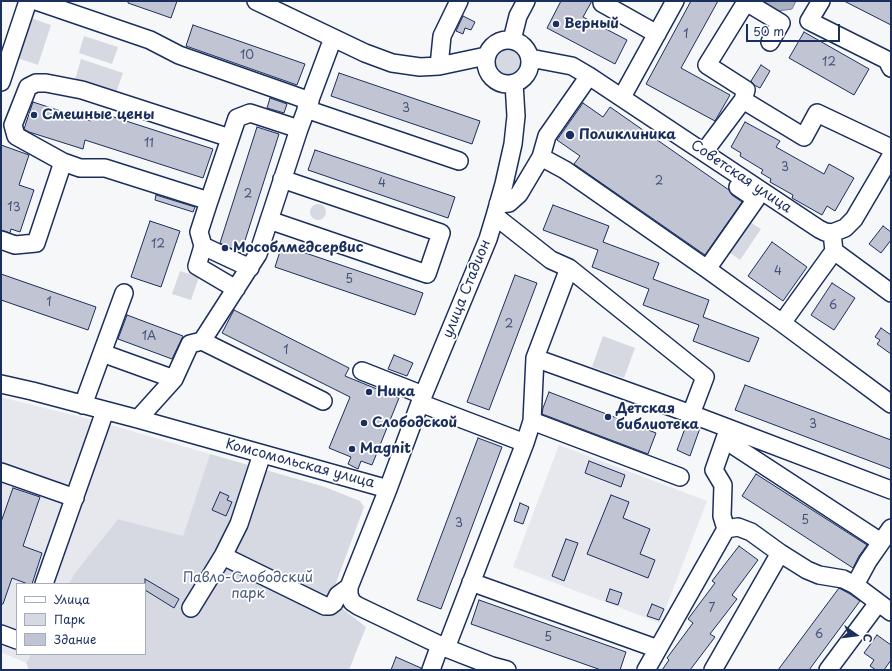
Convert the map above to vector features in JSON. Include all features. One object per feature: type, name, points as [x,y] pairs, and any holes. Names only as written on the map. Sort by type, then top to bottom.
[{"type":"street","points":[[1,82],[28,1]]},
{"type":"street","points":[[36,1],[150,40],[179,55],[459,161]]},
{"type":"street","points":[[256,1],[365,53],[392,63],[420,67],[439,66],[486,56]]},
{"type":"street","points":[[439,66],[442,36],[459,1]]},
{"type":"street","points":[[512,40],[518,16],[526,1]]},
{"type":"street","points":[[604,1],[602,3],[657,34]]},
{"type":"street","points":[[622,97],[675,1]]},
{"type":"street","points":[[704,152],[743,100],[746,90],[707,65],[745,1],[781,23],[770,42]]},
{"type":"street","points":[[821,1],[809,21],[887,60],[891,68]]},
{"type":"street","points":[[202,341],[258,254],[299,129],[334,38]]},
{"type":"street","points":[[504,40],[512,40],[524,46],[530,58],[530,66],[521,80],[506,84],[498,82],[492,78],[487,71],[485,63],[486,56],[490,48],[496,43],[504,40]]},
{"type":"street","name":"Советская улица","points":[[530,58],[572,66],[587,79],[622,97],[819,229],[832,233]]},
{"type":"street","points":[[691,414],[705,377],[569,268],[551,260],[497,210],[509,203],[519,194],[541,157],[547,136],[587,79],[601,96],[756,199],[707,269]]},
{"type":"street","points":[[209,201],[105,168],[80,168],[63,162],[16,136],[13,125],[28,87],[36,83],[46,83],[82,90],[230,138]]},
{"type":"street","name":"улица Стадион","points":[[388,488],[422,399],[488,239],[504,184],[513,144],[516,116],[514,83]]},
{"type":"street","points":[[743,100],[804,137],[816,113],[891,155],[854,220],[845,228],[832,233],[834,251],[782,323]]},
{"type":"street","points":[[236,289],[197,266],[203,246],[199,232],[237,118],[250,113],[299,129]]},
{"type":"street","points":[[541,157],[565,170],[707,269],[891,404]]},
{"type":"street","points":[[1,240],[16,245],[36,243],[63,162]]},
{"type":"street","points":[[269,220],[427,274],[441,233],[282,179]]},
{"type":"street","points":[[203,246],[250,268]]},
{"type":"street","points":[[834,251],[891,293]]},
{"type":"street","points":[[431,670],[472,582],[525,443],[532,421],[535,358],[569,268]]},
{"type":"street","points":[[83,405],[124,293]]},
{"type":"street","points":[[138,419],[174,379],[190,344],[202,341],[323,401]]},
{"type":"street","points":[[102,353],[174,379]]},
{"type":"street","points":[[535,358],[691,414],[727,434],[881,542]]},
{"type":"street","points":[[362,371],[422,399],[525,443]]},
{"type":"street","name":"Комсомольская улица","points":[[1,384],[138,419],[388,488],[349,587]]},
{"type":"street","points":[[44,583],[105,411]]},
{"type":"street","points":[[532,421],[680,477]]},
{"type":"street","points":[[727,434],[891,490]]},
{"type":"street","points":[[646,670],[726,529],[722,516],[723,485],[714,470],[727,434]]},
{"type":"street","points":[[191,608],[223,556],[239,524],[262,454]]},
{"type":"street","points":[[1,472],[75,498]]},
{"type":"street","points":[[726,529],[738,527],[751,532],[807,570],[819,575],[843,579],[855,585],[885,607],[828,670]]},
{"type":"street","points":[[855,585],[868,561],[891,528]]},
{"type":"street","points":[[712,670],[780,553]]},
{"type":"street","points":[[223,556],[325,606],[330,606],[334,603],[338,595],[349,587]]},
{"type":"street","points":[[472,582],[658,649]]},
{"type":"street","points":[[349,587],[349,595],[352,602],[358,606],[443,647],[492,666],[507,670]]},
{"type":"street","points":[[1,634],[16,640]]},
{"type":"shaded area","points":[[1,397],[101,422],[210,454],[183,536],[118,519],[74,574],[70,583],[16,583],[16,655],[30,655],[26,663],[1,652]]},
{"type":"shaded area","points":[[559,445],[707,501],[660,623],[513,567]]},
{"type":"green space","points":[[31,18],[51,25],[38,65],[17,58]]},
{"type":"green space","points":[[84,36],[118,47],[112,64],[79,53]]},
{"type":"green space","points":[[508,48],[518,52],[522,62],[518,72],[508,76],[498,72],[494,62],[498,52]]},
{"type":"green space","points":[[81,59],[123,73],[116,93],[75,80]]},
{"type":"green space","points":[[315,204],[321,204],[326,209],[324,218],[321,220],[315,220],[310,215],[310,209]]},
{"type":"green space","points":[[750,222],[761,229],[740,260],[729,252]]},
{"type":"green space","points":[[180,271],[199,277],[191,300],[172,294]]},
{"type":"green space","points":[[603,336],[635,348],[624,378],[592,367]]},
{"type":"green space","name":"Павло-Слободский парк","points":[[210,454],[325,487],[360,501],[364,507],[330,599],[366,627],[349,670],[29,670],[26,663],[30,655],[146,655],[146,583],[70,583],[74,574],[118,519],[183,536]]},
{"type":"water","points":[[760,1],[796,1],[792,9],[778,11]]},
{"type":"building","points":[[128,1],[177,1],[171,18],[128,3]]},
{"type":"building","points":[[561,1],[592,1],[583,17],[627,40],[615,64],[547,28]]},
{"type":"building","points":[[691,1],[718,1],[681,68],[730,95],[715,121],[646,84]]},
{"type":"building","points":[[844,1],[891,1],[891,25]]},
{"type":"building","points":[[463,16],[475,22],[471,30],[465,28],[463,34],[456,31]]},
{"type":"building","points":[[193,25],[305,64],[297,85],[186,46]]},
{"type":"building","points":[[804,32],[869,69],[854,95],[789,58]]},
{"type":"building","points":[[761,65],[770,71],[760,88],[754,85],[751,81]]},
{"type":"building","points":[[339,73],[480,121],[472,144],[331,96]]},
{"type":"building","points":[[270,98],[287,104],[284,113],[267,108]]},
{"type":"building","points":[[33,102],[91,121],[95,111],[213,149],[203,178],[85,140],[83,149],[29,132],[24,129]]},
{"type":"building","points":[[583,103],[603,117],[610,107],[729,190],[732,195],[742,202],[705,255],[574,164],[580,156],[557,140]]},
{"type":"building","points":[[745,122],[780,141],[776,147],[824,174],[829,164],[854,178],[835,211],[827,206],[822,215],[792,198],[793,195],[770,182],[771,179],[761,173],[763,170],[740,156],[741,153],[731,147]]},
{"type":"building","points":[[257,127],[279,134],[241,253],[220,243]]},
{"type":"building","points":[[1,145],[29,155],[19,185],[34,190],[20,232],[11,229],[10,233],[1,230]]},
{"type":"building","points":[[315,150],[455,197],[448,218],[308,170]]},
{"type":"building","points":[[156,195],[195,207],[193,212],[155,200]]},
{"type":"building","points":[[553,205],[609,226],[603,242],[659,263],[653,279],[709,300],[703,317],[759,338],[749,362],[693,341],[699,325],[643,305],[649,289],[592,267],[598,250],[543,230]]},
{"type":"building","points":[[150,221],[180,231],[161,287],[131,277]]},
{"type":"building","points":[[883,226],[891,232],[891,240],[881,253],[869,244]]},
{"type":"building","points":[[772,242],[807,267],[783,301],[748,276]]},
{"type":"building","points":[[282,245],[423,293],[415,315],[275,267]]},
{"type":"building","points":[[1,274],[96,307],[88,330],[1,300]]},
{"type":"building","points":[[515,275],[537,283],[489,410],[467,402]]},
{"type":"building","points":[[832,283],[855,298],[834,330],[811,315]]},
{"type":"building","points":[[234,310],[349,368],[345,376],[399,398],[372,465],[361,461],[358,469],[348,464],[351,457],[329,448],[350,397],[222,333]]},
{"type":"building","points":[[127,315],[183,336],[172,359],[118,339]]},
{"type":"building","points":[[881,328],[891,335],[891,354],[877,344],[880,340],[875,337]]},
{"type":"building","points":[[394,355],[413,363],[407,376],[388,369]]},
{"type":"building","points":[[745,385],[891,440],[891,469],[735,410]]},
{"type":"building","points":[[549,392],[656,433],[648,454],[542,414]]},
{"type":"building","points":[[687,423],[700,428],[690,456],[677,450]]},
{"type":"building","points":[[478,438],[502,447],[441,609],[417,600]]},
{"type":"building","points":[[589,461],[625,475],[621,487],[585,473]]},
{"type":"building","points":[[756,474],[867,545],[853,568],[742,496]]},
{"type":"building","points":[[13,488],[40,497],[23,546],[42,553],[32,583],[25,583],[12,578],[3,604],[1,604],[1,522]]},
{"type":"building","points":[[220,492],[229,496],[227,500],[232,502],[226,516],[212,510]]},
{"type":"building","points":[[611,495],[629,502],[623,518],[650,529],[640,554],[655,560],[648,578],[587,554]]},
{"type":"building","points":[[520,503],[529,507],[523,524],[514,521]]},
{"type":"building","points":[[566,539],[578,543],[564,581],[552,576]]},
{"type":"building","points":[[739,546],[758,560],[732,595],[737,599],[710,634],[715,637],[690,670],[662,670],[669,660],[667,658],[693,623],[688,619],[715,583],[712,581]]},
{"type":"building","points":[[145,579],[179,599],[174,608],[146,591]]},
{"type":"building","points":[[839,588],[860,601],[809,670],[778,670]]},
{"type":"building","points":[[610,589],[622,593],[618,605],[606,601]]},
{"type":"building","points":[[479,600],[626,652],[620,670],[601,670],[471,624]]},
{"type":"building","points":[[652,604],[664,609],[659,620],[647,616]]},
{"type":"building","points":[[877,635],[891,645],[891,660],[884,670],[876,670],[870,666],[874,660],[864,653]]},
{"type":"building","points":[[396,657],[421,668],[421,670],[391,670]]},
{"type":"place","name":"Верный","points":[[556,24]]},
{"type":"place","name":"Смешные цены","points":[[34,115]]},
{"type":"place","name":"Поликлиника","points":[[570,135]]},
{"type":"place","name":"Мособлмедсервис","points":[[225,248]]},
{"type":"place","name":"Ника","points":[[369,392]]},
{"type":"place","name":"Детская библиотека","points":[[608,417]]},
{"type":"place","name":"Слободской","points":[[364,423]]},
{"type":"place","name":"Magnit","points":[[352,449]]}]
